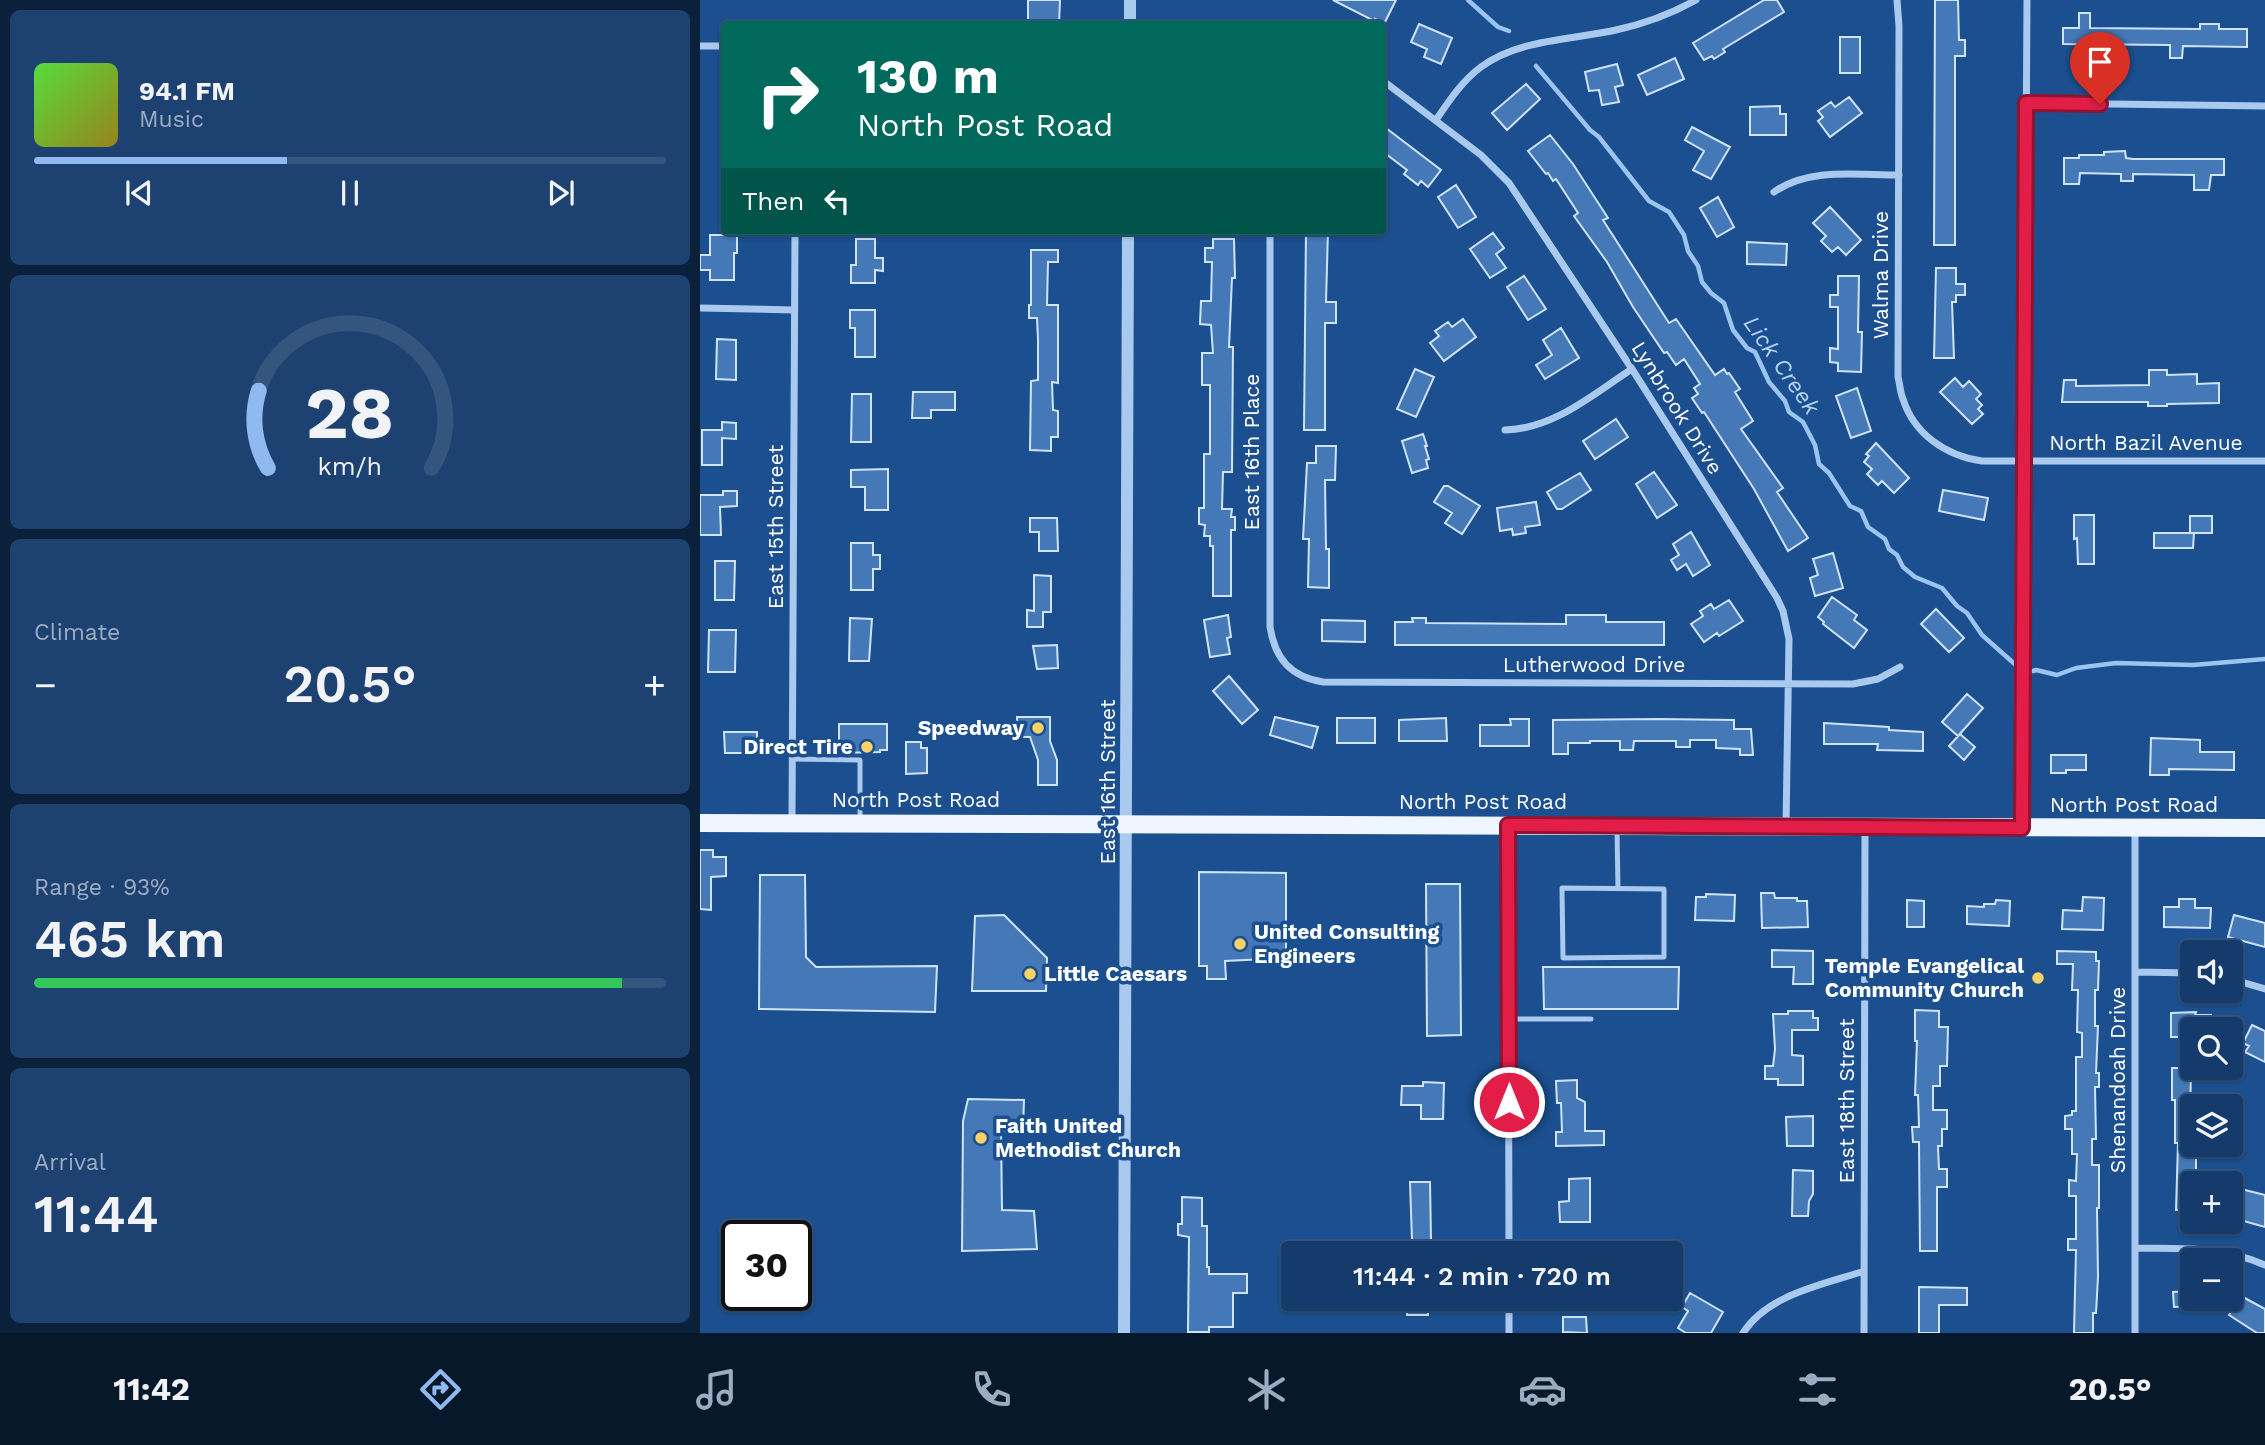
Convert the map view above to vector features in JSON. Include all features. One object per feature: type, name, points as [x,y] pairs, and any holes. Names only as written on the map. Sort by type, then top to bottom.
[{"type":"main road","name":"North Post Road","points":[[700,822],[2265,828]]},
{"type":"street","points":[[1130,0],[1130,21]]},
{"type":"street","points":[[1436,120],[1468,78],[1495,58],[1531,45],[1630,27],[1674,12],[1696,0]]},
{"type":"street","name":"Walma Drive","points":[[1897,0],[1898,377],[1904,402],[1922,432],[1953,454],[1982,461],[2026,461]]},
{"type":"street","points":[[2022,828],[2027,0]]},
{"type":"street","points":[[700,46],[721,47]]},
{"type":"street","name":"Lynbrook Drive","points":[[1386,83],[1481,155],[1509,183],[1632,369],[1777,598],[1788,632],[1786,826]]},
{"type":"street","points":[[2026,103],[2265,106]]},
{"type":"street","points":[[1774,192],[1791,181],[1812,176],[1899,175]]},
{"type":"street","name":"East 15th Street","points":[[792,822],[795,235]]},
{"type":"street","name":"East 16th Street","points":[[1124,1333],[1128,824],[1128,235]]},
{"type":"street","name":"East 16th Place","points":[[1270,235],[1270,627],[1272,643],[1288,667]]},
{"type":"street","points":[[700,308],[794,310]]},
{"type":"street","points":[[1505,430],[1523,429],[1546,422],[1632,369]]},
{"type":"street","name":"North Bazil Avenue","points":[[2026,461],[2265,461]]},
{"type":"street","name":"Lutherwood Drive","points":[[1288,667],[1307,678],[1323,682],[1788,683],[1863,683],[1886,676],[1900,667]]},
{"type":"street","points":[[1508,825],[1509,1241]]},
{"type":"street","name":"East 18th Street","points":[[1864,1333],[1865,827]]},
{"type":"street","name":"Shenandoah Drive","points":[[2135,828],[2135,1333]]},
{"type":"street","points":[[2136,972],[2180,973]]},
{"type":"street","points":[[2243,983],[2265,989]]},
{"type":"street","points":[[2136,1248],[2213,1250],[2239,1255],[2265,1265]]},
{"type":"street","points":[[1743,1333],[1758,1314],[1777,1301],[1864,1271]]},
{"type":"street","points":[[1509,1311],[1509,1333]]},
{"type":"lane","points":[[792,759],[860,760],[860,824]]},
{"type":"lane","points":[[1617,825],[1618,888]]},
{"type":"lane","points":[[1562,888],[1618,888],[1664,889],[1664,957],[1563,958],[1562,888]]},
{"type":"lane","points":[[1508,1019],[1591,1019]]},
{"type":"building","points":[[1028,0],[1060,0],[1059,21],[1028,21]]},
{"type":"building","points":[[1333,0],[1396,0],[1386,21],[1374,21]]},
{"type":"building","points":[[1764,0],[1777,0],[1784,12],[1723,49],[1725,52],[1714,59],[1712,56],[1704,60],[1693,43]]},
{"type":"building","points":[[1935,0],[1958,0],[1959,40],[1965,40],[1965,56],[1955,56],[1955,245],[1934,245]]},
{"type":"building","points":[[2079,13],[2090,13],[2090,28],[2200,29],[2200,24],[2219,24],[2219,29],[2247,29],[2247,47],[2183,46],[2182,58],[2170,58],[2170,45],[2063,44],[2063,28],[2079,28]]},
{"type":"building","points":[[1419,24],[1452,38],[1441,64],[1424,57],[1427,49],[1411,42]]},
{"type":"building","points":[[1840,37],[1860,37],[1860,73],[1840,73]]},
{"type":"building","points":[[1675,58],[1684,79],[1647,95],[1638,75]]},
{"type":"building","points":[[1617,64],[1623,85],[1615,87],[1619,102],[1602,105],[1599,90],[1589,91],[1585,72]]},
{"type":"building","points":[[1526,84],[1540,99],[1507,130],[1492,113]]},
{"type":"building","points":[[1849,97],[1862,113],[1830,137],[1818,121],[1823,117],[1818,111],[1831,102],[1835,107]]},
{"type":"building","points":[[1780,106],[1780,114],[1786,114],[1786,135],[1750,135],[1750,107]]},
{"type":"building","points":[[1692,127],[1730,147],[1711,179],[1693,170],[1704,151],[1685,140]]},
{"type":"building","points":[[1386,128],[1441,170],[1428,187],[1421,181],[1418,185],[1404,174],[1407,170],[1386,154]]},
{"type":"building","points":[[1550,135],[1573,164],[1608,218],[1603,220],[1669,323],[1676,319],[1715,375],[1724,369],[1740,389],[1735,392],[1753,421],[1741,429],[1783,488],[1777,492],[1808,538],[1788,551],[1754,489],[1692,398],[1698,394],[1694,388],[1700,384],[1684,359],[1676,365],[1667,352],[1664,353],[1607,262],[1574,216],[1578,213],[1556,179],[1553,181],[1548,173],[1546,174],[1528,151]]},
{"type":"building","points":[[2125,151],[2126,158],[2133,159],[2224,159],[2224,175],[2211,175],[2209,190],[2194,190],[2194,175],[2133,174],[2133,181],[2121,181],[2121,174],[2080,173],[2079,184],[2064,184],[2064,158]]},
{"type":"building","points":[[1456,185],[1476,217],[1458,228],[1438,197]]},
{"type":"building","points":[[1718,197],[1734,227],[1717,237],[1700,208]]},
{"type":"building","points":[[1830,207],[1861,240],[1846,255],[1838,247],[1832,252],[1821,241],[1826,236],[1813,223]]},
{"type":"building","points":[[1493,233],[1504,248],[1496,254],[1506,268],[1490,278],[1470,249]]},
{"type":"building","points":[[710,235],[737,235],[734,280],[710,280],[710,270],[700,270],[700,255],[710,255]]},
{"type":"building","points":[[1306,235],[1328,235],[1326,302],[1336,302],[1336,323],[1325,323],[1325,430],[1304,430]]},
{"type":"building","points":[[856,239],[875,239],[875,258],[883,258],[883,271],[875,270],[875,283],[851,283],[851,265],[856,265]]},
{"type":"building","points":[[1213,239],[1234,239],[1235,278],[1232,278],[1229,347],[1233,347],[1232,472],[1223,472],[1222,509],[1232,509],[1231,517],[1235,517],[1235,530],[1231,530],[1231,596],[1213,596],[1213,546],[1210,546],[1210,536],[1204,536],[1205,525],[1199,524],[1199,508],[1204,508],[1204,454],[1210,454],[1210,385],[1202,385],[1202,353],[1213,353],[1211,325],[1200,324],[1201,301],[1211,301],[1212,262],[1205,262],[1205,248],[1213,248]]},
{"type":"building","points":[[1747,242],[1787,244],[1786,265],[1747,264]]},
{"type":"building","points":[[1031,250],[1058,250],[1058,262],[1048,262],[1047,305],[1058,305],[1058,383],[1052,382],[1053,410],[1058,411],[1058,437],[1051,437],[1051,451],[1030,450],[1031,381],[1038,380],[1037,318],[1029,318]]},
{"type":"building","points":[[1936,268],[1956,268],[1956,284],[1965,284],[1965,295],[1956,295],[1956,302],[1952,302],[1954,358],[1934,358]]},
{"type":"building","points":[[1524,276],[1546,309],[1528,320],[1507,287]]},
{"type":"building","points":[[1838,276],[1859,276],[1858,332],[1862,332],[1861,372],[1838,371],[1838,363],[1830,362],[1830,348],[1838,349],[1838,307],[1830,307],[1830,295],[1838,295]]},
{"type":"building","points":[[850,310],[875,310],[875,357],[855,357],[855,328],[850,328]]},
{"type":"building","points":[[1463,319],[1476,337],[1444,361],[1430,343],[1439,336],[1435,331],[1448,322],[1452,327]]},
{"type":"building","points":[[1561,328],[1579,358],[1545,379],[1536,365],[1552,355],[1543,340]]},
{"type":"building","points":[[717,339],[736,340],[736,380],[716,379]]},
{"type":"building","points":[[1415,369],[1434,377],[1416,417],[1397,409]]},
{"type":"building","points":[[2149,370],[2167,370],[2167,375],[2197,374],[2197,384],[2219,383],[2219,403],[2148,406],[2148,402],[2062,402],[2064,380],[2076,380],[2076,386],[2149,385]]},
{"type":"building","points":[[1955,378],[1963,387],[1969,381],[1981,394],[1976,399],[1982,405],[1978,409],[1983,414],[1972,424],[1940,392]]},
{"type":"building","points":[[1857,388],[1871,431],[1851,438],[1836,396]]},
{"type":"building","points":[[913,392],[955,392],[955,410],[931,410],[931,418],[912,418]]},
{"type":"building","points":[[852,394],[871,394],[871,442],[851,442]]},
{"type":"building","points":[[1616,419],[1628,437],[1595,459],[1583,441]]},
{"type":"building","points":[[722,422],[736,423],[736,439],[722,438],[722,465],[702,465],[702,430],[722,430]]},
{"type":"building","points":[[1423,434],[1429,459],[1426,460],[1428,468],[1412,473],[1402,441]]},
{"type":"building","points":[[1876,443],[1909,478],[1894,493],[1882,481],[1878,485],[1867,474],[1872,469],[1864,462],[1869,456],[1866,454]]},
{"type":"building","points":[[1316,446],[1336,446],[1335,480],[1325,480],[1329,588],[1308,587],[1309,539],[1303,539],[1307,463],[1316,463]]},
{"type":"building","points":[[888,469],[888,510],[865,510],[865,487],[851,487],[851,470]]},
{"type":"building","points":[[1654,472],[1677,505],[1657,518],[1636,484]]},
{"type":"building","points":[[1580,473],[1591,490],[1562,509],[1557,509],[1547,492]]},
{"type":"building","points":[[1444,486],[1480,506],[1462,534],[1445,523],[1452,513],[1434,502]]},
{"type":"building","points":[[1943,490],[1988,498],[1984,520],[1939,511]]},
{"type":"building","points":[[723,491],[737,491],[737,506],[720,507],[721,535],[700,535],[700,495],[723,495]]},
{"type":"building","points":[[1536,502],[1540,525],[1525,527],[1526,533],[1513,535],[1512,529],[1500,531],[1497,508]]},
{"type":"building","points":[[2074,515],[2094,515],[2094,564],[2078,564]]},
{"type":"building","points":[[2190,516],[2212,516],[2212,533],[2190,533]]},
{"type":"building","points":[[1030,518],[1057,518],[1058,551],[1039,551],[1039,532],[1030,532]]},
{"type":"building","points":[[1691,532],[1710,565],[1693,576],[1686,564],[1677,570],[1671,560],[1679,555],[1673,544]]},
{"type":"building","points":[[2154,533],[2194,533],[2193,548],[2154,548]]},
{"type":"building","points":[[851,543],[873,543],[873,555],[880,555],[880,569],[873,569],[873,590],[851,590]]},
{"type":"building","points":[[1833,553],[1843,588],[1815,596],[1810,578],[1818,575],[1813,559]]},
{"type":"building","points":[[715,561],[735,561],[734,600],[715,600]]},
{"type":"building","points":[[1034,575],[1051,576],[1051,612],[1043,612],[1043,627],[1027,627],[1027,610],[1034,611]]},
{"type":"building","points":[[1832,597],[1857,615],[1854,620],[1867,630],[1854,648],[1818,617]]},
{"type":"building","points":[[1729,600],[1743,621],[1704,642],[1691,624],[1703,616],[1700,611],[1711,604],[1714,609]]},
{"type":"building","points":[[1936,609],[1964,638],[1949,652],[1921,624]]},
{"type":"building","points":[[1228,615],[1231,637],[1227,638],[1230,654],[1210,657],[1204,620]]},
{"type":"building","points":[[1566,615],[1606,615],[1606,622],[1664,622],[1664,645],[1395,645],[1395,622],[1413,622],[1412,618],[1426,618],[1426,623],[1566,624]]},
{"type":"building","points":[[850,618],[872,619],[869,661],[849,661]]},
{"type":"building","points":[[1322,620],[1365,621],[1365,642],[1322,641]]},
{"type":"building","points":[[709,630],[736,630],[735,672],[708,672]]},
{"type":"building","points":[[1057,645],[1058,668],[1037,669],[1033,646]]},
{"type":"building","points":[[1229,676],[1258,710],[1242,724],[1213,691]]},
{"type":"building","points":[[1967,694],[1983,708],[1958,736],[1942,722]]},
{"type":"building","points":[[1017,717],[1050,717],[1050,741],[1057,760],[1057,785],[1038,785],[1038,760],[1030,737],[1017,737]]},
{"type":"building","points":[[1275,717],[1318,727],[1312,748],[1270,735]]},
{"type":"building","points":[[1337,718],[1375,718],[1375,743],[1337,743]]},
{"type":"building","points":[[1446,718],[1447,741],[1399,741],[1399,720]]},
{"type":"building","points":[[1510,719],[1529,719],[1529,746],[1480,746],[1480,725],[1511,725]]},
{"type":"building","points":[[1553,720],[1734,720],[1734,729],[1751,729],[1753,755],[1740,755],[1740,749],[1716,748],[1716,740],[1690,740],[1690,747],[1676,747],[1676,741],[1634,741],[1633,750],[1620,750],[1620,741],[1590,741],[1568,743],[1568,754],[1553,754]]},
{"type":"building","points":[[1824,723],[1923,732],[1923,751],[1877,750],[1878,744],[1824,744]]},
{"type":"building","points":[[839,724],[887,724],[887,750],[839,753]]},
{"type":"building","points":[[724,732],[757,732],[757,750],[750,750],[750,753],[725,753]]},
{"type":"building","points":[[1960,734],[1975,747],[1964,760],[1949,746]]},
{"type":"building","points":[[2151,738],[2200,740],[2200,752],[2234,752],[2234,770],[2169,769],[2169,775],[2150,775]]},
{"type":"building","points":[[906,742],[921,742],[921,748],[927,748],[927,773],[906,774]]},
{"type":"building","points":[[2051,755],[2086,755],[2086,770],[2051,773]]},
{"type":"building","points":[[700,850],[713,850],[713,857],[726,857],[726,876],[711,877],[711,910],[700,909]]},
{"type":"building","points":[[1199,872],[1286,873],[1286,958],[1225,961],[1226,979],[1207,979],[1207,966],[1199,966]]},
{"type":"building","points":[[760,875],[805,875],[806,957],[816,967],[937,966],[935,1012],[759,1009]]},
{"type":"building","points":[[1426,884],[1460,884],[1461,1035],[1427,1036]]},
{"type":"building","points":[[1761,893],[1774,893],[1775,898],[1807,901],[1808,927],[1762,928]]},
{"type":"building","points":[[1706,894],[1735,895],[1734,921],[1695,920],[1696,897],[1706,897]]},
{"type":"building","points":[[2083,897],[2104,898],[2103,930],[2062,929],[2063,910],[2082,911]]},
{"type":"building","points":[[2179,899],[2195,899],[2195,908],[2211,908],[2210,928],[2164,927],[2164,907],[2179,907]]},
{"type":"building","points":[[1907,900],[1924,901],[1924,927],[1907,927]]},
{"type":"building","points":[[1996,900],[2010,901],[2009,926],[1967,924],[1967,906],[1984,907],[1984,904],[1995,904]]},
{"type":"building","points":[[1004,915],[1047,958],[1046,991],[972,991],[975,916]]},
{"type":"building","points":[[2234,915],[2265,923],[2265,947],[2228,937]]},
{"type":"building","points":[[1772,950],[1813,951],[1813,984],[1793,984],[1794,967],[1772,967]]},
{"type":"building","points":[[2057,951],[2096,952],[2096,961],[2099,961],[2098,990],[2095,990],[2095,1026],[2098,1026],[2096,1073],[2099,1073],[2099,1087],[2095,1087],[2096,1139],[2092,1139],[2092,1165],[2099,1165],[2098,1277],[2093,1333],[2074,1333],[2076,1250],[2068,1250],[2068,1239],[2076,1239],[2076,1196],[2069,1196],[2069,1180],[2076,1181],[2077,1154],[2072,1154],[2072,1129],[2065,1129],[2065,1116],[2076,1111],[2076,1057],[2082,1057],[2082,1033],[2077,1032],[2078,990],[2072,990],[2073,964],[2057,964]]},
{"type":"building","points":[[1543,967],[1679,967],[1678,1009],[1544,1009]]},
{"type":"building","points":[[1915,1010],[1939,1011],[1939,1027],[1948,1027],[1947,1066],[1940,1066],[1940,1086],[1933,1086],[1933,1110],[1947,1110],[1947,1129],[1942,1129],[1942,1146],[1938,1146],[1939,1169],[1947,1169],[1947,1187],[1937,1187],[1937,1251],[1920,1251],[1919,1142],[1913,1142],[1912,1127],[1919,1127],[1918,1095],[1915,1095]]},
{"type":"building","points":[[1788,1011],[1813,1011],[1813,1018],[1818,1018],[1818,1030],[1792,1030],[1792,1055],[1803,1056],[1803,1085],[1778,1085],[1778,1079],[1765,1079],[1765,1066],[1773,1066],[1773,1014],[1788,1014]]},
{"type":"building","points":[[2196,1012],[2195,1015],[2211,1017],[2180,1017],[2180,1037],[2171,1037],[2171,1013]]},
{"type":"building","points":[[2252,1025],[2265,1031],[2265,1062],[2245,1052],[2249,1046],[2243,1043]]},
{"type":"building","points":[[2172,1068],[2180,1068],[2180,1080],[2191,1080],[2191,1094],[2180,1094],[2180,1157],[2196,1157],[2196,1171],[2180,1171],[2180,1210],[2176,1210],[2178,1143],[2175,1143],[2175,1100],[2172,1100]]},
{"type":"building","points":[[1577,1080],[1577,1098],[1585,1102],[1585,1131],[1604,1131],[1604,1145],[1556,1146],[1556,1132],[1562,1132],[1561,1103],[1557,1103],[1556,1081]]},
{"type":"building","points":[[1423,1082],[1444,1083],[1443,1119],[1421,1119],[1421,1105],[1401,1105],[1402,1086],[1423,1086]]},
{"type":"building","points":[[968,1099],[1024,1100],[1023,1131],[1001,1131],[1002,1210],[1034,1211],[1037,1249],[962,1251],[963,1121]]},
{"type":"building","points":[[1813,1116],[1813,1146],[1787,1146],[1786,1117]]},
{"type":"building","points":[[1793,1170],[1813,1171],[1813,1194],[1809,1201],[1808,1216],[1792,1216]]},
{"type":"building","points":[[1590,1178],[1590,1222],[1560,1222],[1559,1202],[1569,1201],[1569,1179]]},
{"type":"building","points":[[1410,1182],[1430,1182],[1431,1240],[1412,1240]]},
{"type":"building","points":[[2243,1190],[2265,1195],[2265,1227],[2243,1221]]},
{"type":"building","points":[[1182,1197],[1202,1198],[1202,1226],[1207,1226],[1209,1274],[1247,1274],[1247,1293],[1233,1293],[1233,1327],[1209,1327],[1209,1332],[1188,1332],[1189,1237],[1178,1235],[1178,1224],[1182,1224]]},
{"type":"building","points":[[1919,1287],[1967,1288],[1967,1305],[1939,1305],[1939,1333],[1919,1333]]},
{"type":"building","points":[[2173,1292],[2180,1292],[2180,1307],[2174,1307]]},
{"type":"building","points":[[1690,1293],[1723,1312],[1711,1333],[1686,1333],[1678,1328],[1688,1311],[1683,1305]]},
{"type":"building","points":[[2243,1297],[2265,1309],[2265,1333],[2257,1333],[2229,1315],[2232,1311],[2243,1311]]},
{"type":"building","points":[[1407,1311],[1428,1311],[1428,1315],[1407,1315]]},
{"type":"building","points":[[1563,1317],[1586,1317],[1587,1333],[1563,1332]]},
{"type":"waterway","name":"Lick Creek","points":[[1468,0],[1498,27],[1509,31]]},
{"type":"waterway","name":"Lick Creek","points":[[1536,66],[1599,137],[1649,201],[1669,212],[1684,235],[1702,282],[1724,303],[1733,330],[1747,348],[1755,352],[1769,382],[1785,401],[1789,412],[1803,422],[1815,445],[1819,464],[1829,473],[1850,506],[1861,511],[1868,527],[1885,539],[1903,567],[1915,577],[1942,588],[1957,606],[1967,613],[1982,635],[2018,667]]},
{"type":"waterway","name":"Lick Creek","points":[[2033,671],[2057,675],[2076,668],[2116,663],[2193,665],[2265,659]]},
{"type":"place","name":"Speedway","points":[[1038,728]]},
{"type":"place","name":"Direct Tire","points":[[867,747]]},
{"type":"place","name":"United Consulting Engineers","points":[[1240,944]]},
{"type":"place","name":"Little Caesars","points":[[1030,974]]},
{"type":"place","name":"Temple Evangelical Community Church","points":[[2038,978]]},
{"type":"place","name":"Faith United Methodist Church","points":[[981,1138]]},
{"type":"route","points":[[1509,1102],[1508,825],[2022,828],[2026,103],[2100,104]]}]
